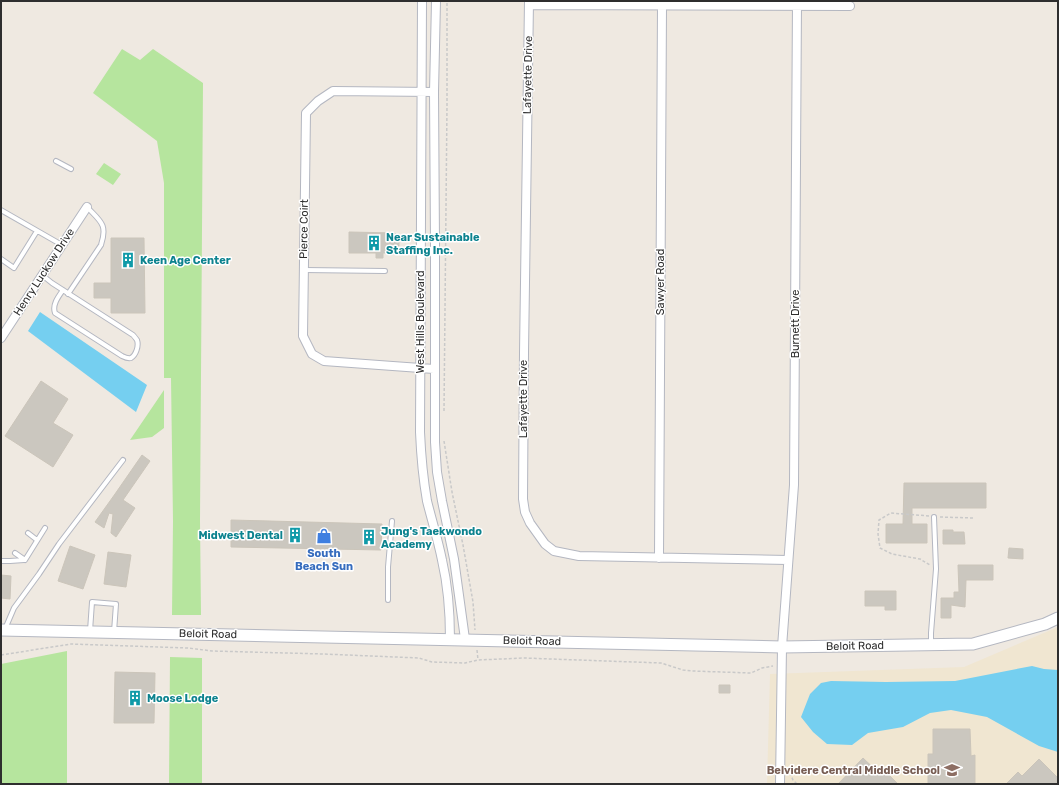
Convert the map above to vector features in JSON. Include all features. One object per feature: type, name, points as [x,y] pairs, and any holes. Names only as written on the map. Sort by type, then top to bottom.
[{"type":"main road","name":"Beloit Road","points":[[3,630],[782,647],[973,644],[1045,624],[1058,618]]},
{"type":"street","name":"West Hills Boulevard","points":[[422,1],[420,432],[428,502],[447,587],[450,610],[450,639]]},
{"type":"street","name":"West Hills Boulevard","points":[[436,1],[434,92],[436,244],[434,369],[435,442],[437,472],[442,501],[470,640]]},
{"type":"street","points":[[529,3],[662,6],[797,4],[850,6]]},
{"type":"street","name":"Lafayette Drive","points":[[529,3],[523,499],[525,512],[530,523],[539,537],[554,551],[579,556],[788,560]]},
{"type":"street","name":"Burnett Drive","points":[[780,784],[782,647],[794,485],[797,4]]},
{"type":"street","name":"Sawyer Road","points":[[658,558],[662,6]]},
{"type":"street","name":"Pierce Coirt","points":[[434,92],[333,91],[318,101],[306,113],[303,336],[312,354],[324,361],[434,369]]},
{"type":"street","name":"Henry Luckow Drive","points":[[1,338],[87,207]]},
{"type":"lane","points":[[56,161],[71,169]]},
{"type":"lane","points":[[68,294],[98,250],[103,238],[103,224],[87,207]]},
{"type":"lane","points":[[1,210],[62,245]]},
{"type":"lane","points":[[1,259],[14,268],[38,231]]},
{"type":"lane","points":[[304,270],[385,271]]},
{"type":"lane","points":[[42,275],[52,283],[63,290],[68,294],[133,335],[138,344],[136,352],[131,358],[122,356],[55,312],[54,305],[63,290]]},
{"type":"lane","points":[[3,630],[14,608],[59,544],[123,460]]},
{"type":"lane","points":[[931,645],[936,569],[934,516]]},
{"type":"lane","points":[[388,600],[388,567],[392,521]]},
{"type":"lane","points":[[25,560],[45,528]]},
{"type":"lane","points":[[28,533],[37,540]]},
{"type":"lane","points":[[15,553],[25,560]]},
{"type":"lane","points":[[1,561],[25,560]]},
{"type":"lane","points":[[90,632],[92,602],[116,604],[114,632]]},
{"type":"path","points":[[444,415],[447,1]]},
{"type":"path","points":[[444,438],[452,492],[473,602],[470,640],[478,660]]},
{"type":"path","points":[[936,569],[920,559],[892,554],[880,548],[878,534],[879,520],[891,513],[973,518]]},
{"type":"path","points":[[1,655],[71,644],[188,648],[212,651],[419,658],[432,662],[465,663],[478,660],[524,658],[661,663],[683,670],[751,673],[762,668],[782,665]]},
{"type":"path","points":[[790,773],[793,780],[797,784]]},
{"type":"shaded area","points":[[1058,627],[1058,784],[767,784],[770,674],[964,667]]},
{"type":"green space","points":[[122,49],[140,60],[153,49],[203,83],[200,521],[201,615],[172,615],[173,521],[171,378],[164,378],[164,183],[157,141],[93,93]]},
{"type":"green space","points":[[104,163],[121,174],[113,185],[96,174]]},
{"type":"green space","points":[[164,390],[164,428],[152,437],[130,440]]},
{"type":"green space","points":[[67,651],[67,784],[1,784],[1,664]]},
{"type":"green space","points":[[170,657],[202,658],[202,784],[169,784]]},
{"type":"water","points":[[40,312],[147,385],[136,412],[28,331]]},
{"type":"water","points":[[1032,666],[1058,670],[1058,752],[1039,746],[987,717],[951,710],[930,713],[903,727],[868,733],[852,745],[827,744],[813,732],[801,717],[810,694],[821,683],[831,681],[955,681]]},
{"type":"building","name":"Near Sustainable Staffing Inc.","points":[[349,232],[395,233],[395,239],[399,239],[399,246],[396,246],[396,253],[383,253],[383,258],[376,258],[376,253],[349,253]]},
{"type":"building","name":"Keen Age Center","points":[[111,238],[144,238],[145,313],[111,313],[111,298],[94,298],[94,283],[111,283]]},
{"type":"building","points":[[41,381],[68,399],[53,423],[73,435],[53,467],[5,436]]},
{"type":"building","points":[[142,455],[150,461],[123,500],[135,508],[116,537],[111,533],[113,514],[109,513],[104,528],[95,522]]},
{"type":"building","points":[[904,483],[986,483],[986,508],[912,508],[912,524],[927,524],[927,543],[886,543],[886,524],[903,524]]},
{"type":"building","points":[[231,520],[382,524],[381,550],[231,547]]},
{"type":"building","points":[[943,530],[964,532],[965,544],[943,544]]},
{"type":"building","points":[[70,546],[95,555],[83,589],[58,581]]},
{"type":"building","points":[[1009,548],[1023,549],[1023,559],[1008,558]]},
{"type":"building","points":[[108,552],[131,555],[126,587],[104,584]]},
{"type":"building","points":[[958,565],[993,565],[993,580],[966,580],[965,607],[951,605],[951,618],[941,618],[941,598],[954,598],[954,592],[959,592]]},
{"type":"building","points":[[1,575],[11,576],[10,599],[1,598]]},
{"type":"building","points":[[865,591],[896,591],[896,610],[885,610],[885,606],[865,606]]},
{"type":"building","name":"Moose Lodge","points":[[115,672],[155,673],[154,723],[114,723]]},
{"type":"building","points":[[719,685],[730,685],[730,693],[719,693]]},
{"type":"building","name":"Belvidere Central Middle School","points":[[933,729],[970,729],[971,756],[975,755],[975,784],[928,784],[928,754],[933,754]]},
{"type":"building","name":"Belvidere Central Middle School","points":[[863,758],[881,775],[886,772],[898,784],[838,784]]},
{"type":"building","points":[[1039,759],[1058,778],[1058,784],[1006,784],[1018,772],[1022,776]]},
{"type":"place","name":"Near Sustainable Staffing Inc.","points":[[374,243]]},
{"type":"place","name":"Keen Age Center","points":[[128,260]]},
{"type":"place","name":"Midwest Dental","points":[[295,535]]},
{"type":"place","name":"South Beach Sun","points":[[324,536]]},
{"type":"place","name":"Jung's Taekwondo Academy","points":[[369,537]]},
{"type":"place","name":"Moose Lodge","points":[[135,698]]},
{"type":"place","name":"Belvidere Central Middle School","points":[[952,770]]}]
